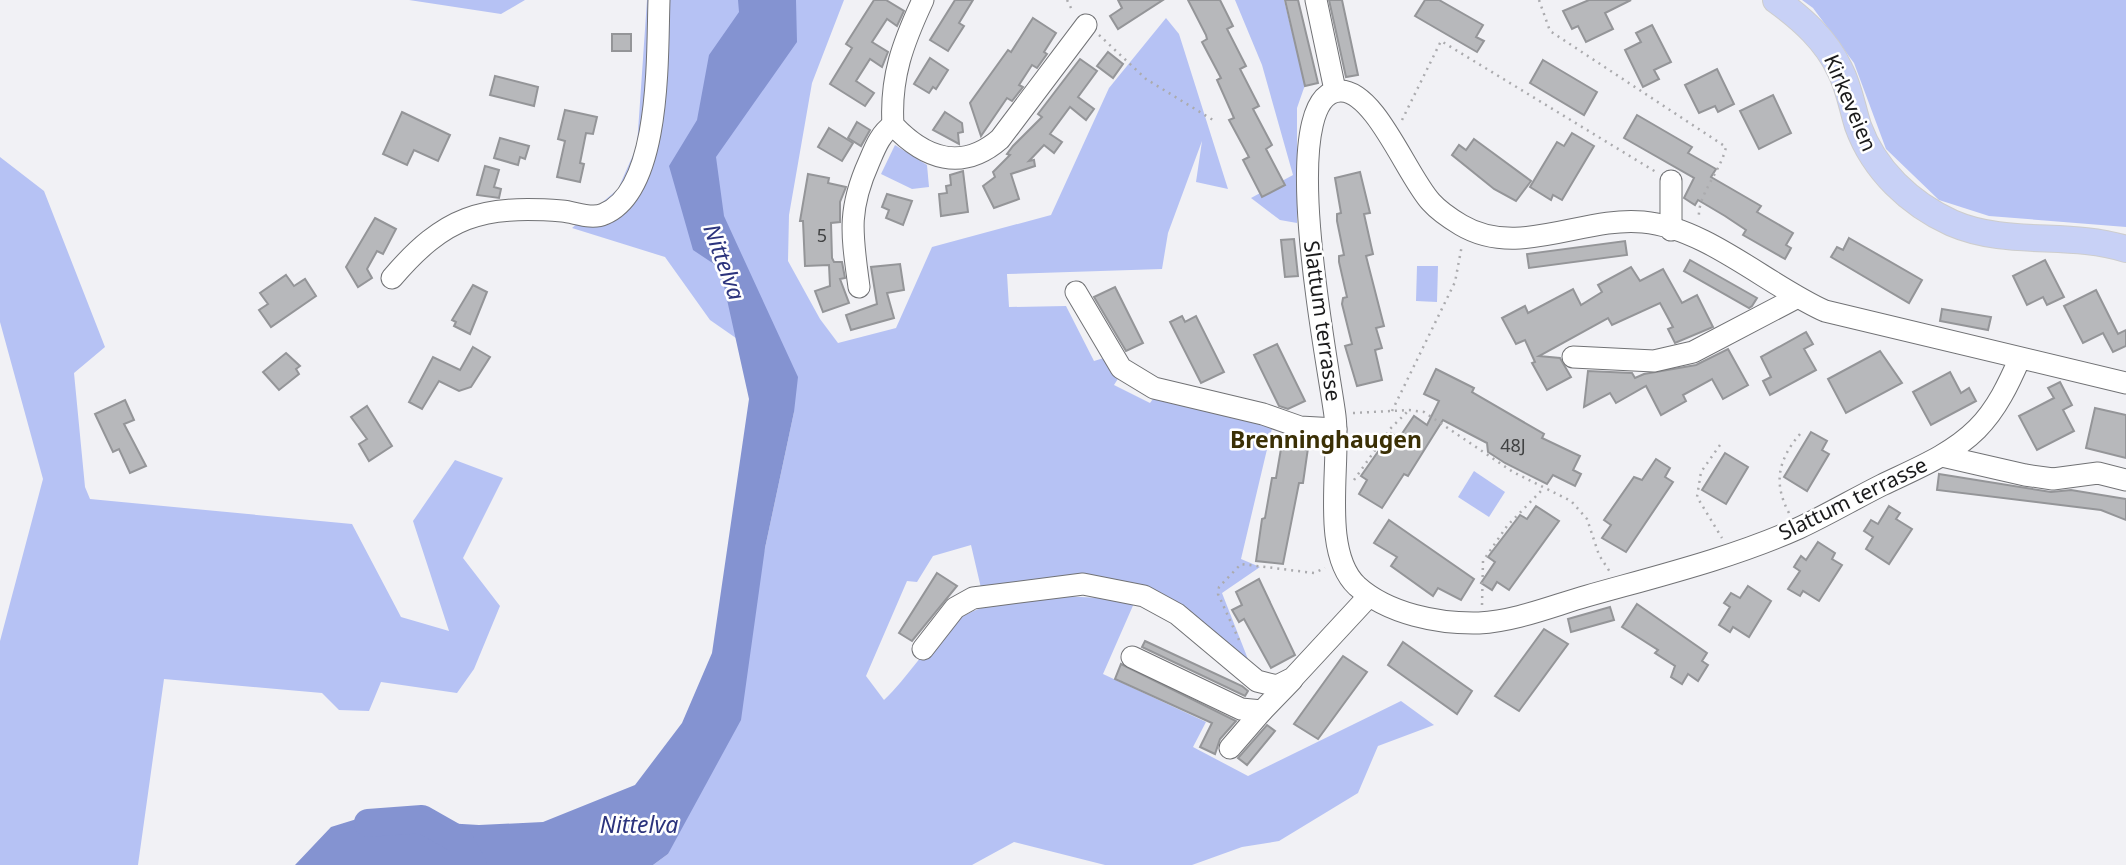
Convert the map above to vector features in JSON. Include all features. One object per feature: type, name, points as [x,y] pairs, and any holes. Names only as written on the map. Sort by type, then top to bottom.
[{"type":"main road","name":"Kirkeveien","points":[[1776,0],[1808,26],[1827,47],[1841,71],[1868,149],[1885,172],[1915,201],[1952,222],[1977,231],[2085,239],[2126,249]]},
{"type":"street","points":[[392,278],[417,249],[463,218],[502,209],[604,214],[626,196],[647,156],[656,78],[659,0]]},
{"type":"street","points":[[859,287],[852,238],[856,191],[877,144],[893,125],[891,91],[896,70],[923,0]]},
{"type":"street","points":[[1316,0],[1335,90],[1355,93],[1361,98],[1381,121],[1405,167],[1433,205],[1466,228],[1484,235],[1538,237],[1596,225],[1643,222],[1702,239],[1796,298],[1866,323],[2126,383]]},
{"type":"street","points":[[893,125],[927,153],[969,159],[985,152],[1000,139],[1086,25]]},
{"type":"street","name":"Slattum terrasse","points":[[1335,90],[1317,104],[1310,124],[1308,160],[1317,309],[1335,422],[1334,499],[1340,560],[1347,575],[1369,596],[1412,614],[1458,623],[1500,620],[1619,587],[1797,529],[1942,456],[1976,431],[1993,411],[2020,358]]},
{"type":"street","points":[[1671,181],[1671,230]]},
{"type":"street","points":[[1076,292],[1121,369],[1154,388],[1264,414],[1300,427],[1335,422]]},
{"type":"street","points":[[1573,356],[1654,361],[1693,352],[1796,298]]},
{"type":"street","points":[[1942,456],[2044,478],[2076,478],[2098,473],[2126,480]]},
{"type":"street","points":[[923,649],[955,608],[974,598],[1083,584],[1144,596],[1177,614],[1257,681],[1277,686],[1293,678]]},
{"type":"street","points":[[1230,748],[1369,596]]},
{"type":"street","points":[[1132,657],[1241,709],[1262,711]]},
{"type":"path","points":[[1539,0],[1550,31],[1726,148],[1723,162],[1699,208],[1702,239]]},
{"type":"path","points":[[1086,25],[1126,57],[1146,79],[1213,120]]},
{"type":"path","points":[[1391,141],[1441,41],[1671,181]]},
{"type":"path","points":[[1392,411],[1455,282],[1466,228]]},
{"type":"path","points":[[1334,499],[1346,492],[1383,439],[1409,410]]},
{"type":"path","points":[[1335,422],[1392,411],[1424,412],[1513,472],[1571,501],[1587,519],[1599,555],[1619,587]]},
{"type":"path","points":[[1797,529],[1783,502],[1778,475],[1789,448],[1800,434]]},
{"type":"path","points":[[1720,445],[1701,472],[1697,497],[1732,552]]},
{"type":"path","points":[[1482,623],[1483,561],[1514,518],[1544,488]]},
{"type":"path","points":[[1240,644],[1217,594],[1219,587],[1241,564],[1314,573],[1340,560]]},
{"type":"shaded area","points":[[409,0],[525,0],[501,14]]},
{"type":"shaded area","points":[[647,0],[844,0],[812,83],[789,215],[788,261],[820,319],[838,343],[896,328],[932,247],[1051,215],[1109,88],[1166,18],[1179,34],[1228,189],[1196,182],[1202,141],[1168,233],[1162,269],[1007,274],[1009,307],[1066,306],[1094,361],[1107,357],[1121,374],[1114,385],[1150,403],[1158,392],[1273,424],[1241,559],[1260,567],[1222,593],[1255,677],[1147,591],[981,588],[971,545],[933,556],[917,582],[907,581],[866,676],[884,700],[943,632],[970,612],[1015,600],[1090,597],[1135,601],[1103,674],[1206,722],[1193,747],[1248,776],[1401,701],[1434,725],[1378,746],[1358,793],[1279,841],[1242,847],[1192,865],[1105,865],[1014,842],[972,865],[653,865],[668,854],[765,548],[794,412],[756,352],[710,320],[665,257],[572,228],[618,189],[637,146]]},
{"type":"shaded area","points":[[1235,0],[1284,0],[1305,85],[1297,108],[1297,223],[1280,220],[1251,198],[1293,175],[1262,65]]},
{"type":"shaded area","points":[[1802,0],[2126,0],[2126,227],[1989,216],[1939,200],[1886,149],[1854,63],[1813,8]]},
{"type":"shaded area","points":[[895,145],[927,165],[929,187],[912,189],[881,174]]},
{"type":"shaded area","points":[[0,157],[44,191],[105,347],[74,373],[85,487],[90,499],[352,524],[401,617],[449,631],[413,521],[455,460],[503,478],[463,558],[500,606],[474,669],[457,693],[381,682],[369,711],[339,710],[322,693],[164,679],[138,865],[0,865],[0,641],[43,479],[0,322]]},
{"type":"shaded area","points":[[1417,266],[1438,266],[1437,302],[1416,301]]},
{"type":"shaded area","points":[[1474,471],[1505,492],[1489,517],[1458,497]]},
{"type":"water","name":"Nittelva","points":[[738,0],[796,0],[797,42],[716,157],[724,216],[798,377],[794,412],[765,548],[741,720],[668,854],[653,865],[295,865],[331,827],[360,818],[479,825],[543,822],[635,785],[682,723],[712,653],[749,399],[720,268],[693,250],[669,166],[697,120],[709,55],[739,12]]},
{"type":"building","points":[[874,0],[886,0],[904,11],[897,26],[887,19],[872,42],[888,52],[882,67],[870,59],[856,81],[874,93],[865,106],[830,84],[852,48],[846,44]]},
{"type":"building","points":[[955,0],[973,0],[959,23],[964,26],[948,51],[930,40]]},
{"type":"building","points":[[1118,0],[1163,0],[1118,29],[1110,16],[1122,8]]},
{"type":"building","points":[[1188,0],[1220,0],[1233,26],[1227,29],[1246,66],[1240,69],[1259,106],[1253,109],[1272,145],[1266,149],[1285,185],[1262,197],[1243,160],[1249,157],[1229,120],[1234,118],[1217,80],[1221,78],[1202,42],[1207,39],[1206,35]]},
{"type":"building","points":[[1285,0],[1298,0],[1318,83],[1305,86]]},
{"type":"building","points":[[1329,0],[1342,0],[1358,75],[1346,77]]},
{"type":"building","points":[[1425,0],[1439,0],[1483,25],[1476,37],[1484,41],[1477,52],[1415,16]]},
{"type":"building","points":[[1589,0],[1631,0],[1605,13],[1613,29],[1586,42],[1578,26],[1572,29],[1563,11]]},
{"type":"building","points":[[1033,18],[1056,33],[1044,52],[1047,54],[1037,68],[1032,65],[1019,85],[1023,87],[1012,101],[1007,98],[981,136],[970,103],[1008,50],[1011,52]]},
{"type":"building","points":[[1652,25],[1671,62],[1654,70],[1659,79],[1643,87],[1625,50],[1641,42],[1636,33]]},
{"type":"building","points":[[612,34],[631,34],[631,51],[612,51]]},
{"type":"building","points":[[1108,52],[1123,64],[1113,78],[1097,66]]},
{"type":"building","points":[[930,58],[948,70],[936,89],[933,87],[929,93],[914,84]]},
{"type":"building","points":[[1080,59],[1097,71],[1078,97],[1094,109],[1086,120],[1070,107],[1050,134],[1062,142],[1054,153],[1044,145],[1029,161],[1034,160],[1035,166],[1011,174],[1019,199],[994,208],[983,186],[995,177],[993,172],[1010,155],[1007,154],[1013,146],[1042,117],[1038,114]]},
{"type":"building","points":[[1543,60],[1597,92],[1584,115],[1530,83]]},
{"type":"building","points":[[1717,69],[1734,104],[1718,112],[1715,106],[1699,113],[1685,85]]},
{"type":"building","points":[[495,76],[538,87],[534,106],[490,95]]},
{"type":"building","points":[[1773,95],[1791,133],[1759,149],[1740,111]]},
{"type":"building","points":[[565,110],[597,117],[593,134],[586,133],[580,163],[584,164],[580,182],[557,177],[565,141],[558,139]]},
{"type":"building","points":[[402,112],[450,135],[438,161],[414,150],[407,165],[383,154]]},
{"type":"building","points":[[945,112],[962,123],[963,132],[958,133],[959,144],[933,130]]},
{"type":"building","points":[[1637,115],[1692,147],[1688,153],[1716,169],[1711,177],[1761,206],[1757,212],[1793,233],[1786,245],[1791,248],[1785,259],[1743,235],[1746,230],[1725,216],[1698,200],[1695,205],[1684,198],[1694,178],[1624,138]]},
{"type":"building","points":[[857,122],[870,130],[861,146],[848,138]]},
{"type":"building","points":[[829,128],[853,143],[842,161],[818,147]]},
{"type":"building","points":[[1572,133],[1594,146],[1562,200],[1553,195],[1551,200],[1530,187],[1557,142],[1564,146]]},
{"type":"building","points":[[500,138],[529,146],[525,159],[520,157],[518,165],[494,158]]},
{"type":"building","points":[[1474,139],[1531,181],[1516,201],[1494,189],[1452,155],[1459,145],[1466,150]]},
{"type":"building","points":[[485,166],[499,170],[494,187],[501,189],[499,198],[477,195]]},
{"type":"building","points":[[963,171],[968,212],[941,216],[939,194],[947,193],[946,186],[951,185],[950,175]]},
{"type":"building","points":[[1360,172],[1370,213],[1364,214],[1373,254],[1366,256],[1384,326],[1376,328],[1382,348],[1375,350],[1382,380],[1357,386],[1345,346],[1352,344],[1342,304],[1343,298],[1347,297],[1339,262],[1339,256],[1344,255],[1337,221],[1337,214],[1341,213],[1335,178]]},
{"type":"building","points":[[808,174],[829,178],[828,183],[846,187],[840,202],[840,222],[831,223],[832,258],[834,262],[842,262],[845,278],[840,279],[849,303],[823,312],[815,291],[830,286],[829,265],[805,266],[803,221],[800,221]]},
{"type":"building","points":[[887,194],[912,201],[903,225],[886,218],[889,210],[882,207]]},
{"type":"building","points":[[375,218],[396,229],[383,254],[377,251],[367,269],[372,278],[358,287],[346,267]]},
{"type":"building","points":[[1849,238],[1922,280],[1909,303],[1831,257],[1837,247],[1843,250]]},
{"type":"building","points":[[1294,239],[1298,276],[1285,277],[1281,240]]},
{"type":"building","points":[[1625,241],[1627,255],[1529,268],[1527,254]]},
{"type":"building","points":[[1690,260],[1757,298],[1752,306],[1749,308],[1684,271]]},
{"type":"building","points":[[2045,260],[2064,297],[2047,305],[2043,297],[2027,305],[2013,276]]},
{"type":"building","points":[[900,264],[904,290],[887,293],[894,318],[851,330],[846,315],[877,304],[871,267]]},
{"type":"building","points":[[1631,267],[1640,281],[1663,269],[1682,303],[1697,295],[1713,327],[1675,343],[1668,329],[1673,327],[1660,303],[1612,325],[1608,318],[1539,356],[1560,358],[1571,377],[1547,390],[1532,363],[1535,362],[1525,340],[1516,344],[1502,318],[1525,306],[1528,313],[1573,289],[1581,305],[1602,292],[1598,285]]},
{"type":"building","points":[[286,275],[294,286],[305,279],[316,296],[271,327],[259,310],[268,304],[260,293]]},
{"type":"building","points":[[473,285],[487,292],[470,334],[454,326],[456,322],[452,320]]},
{"type":"building","points":[[1115,287],[1143,343],[1126,351],[1094,297]]},
{"type":"building","points":[[2096,290],[2118,334],[2126,330],[2126,346],[2113,352],[2103,333],[2083,343],[2064,306]]},
{"type":"building","points":[[1942,309],[1991,317],[1988,330],[1940,321]]},
{"type":"building","points":[[1182,316],[1185,322],[1196,316],[1224,372],[1201,383],[1170,322]]},
{"type":"building","points":[[1806,332],[1813,344],[1804,349],[1816,370],[1770,395],[1763,381],[1771,377],[1761,357]]},
{"type":"building","points":[[1277,344],[1305,401],[1288,409],[1279,406],[1254,355]]},
{"type":"building","points":[[473,347],[490,357],[471,387],[459,391],[439,381],[422,409],[409,402],[433,357],[460,370]]},
{"type":"building","points":[[1728,349],[1748,385],[1723,399],[1712,379],[1683,395],[1686,401],[1661,415],[1646,386],[1616,403],[1610,393],[1584,407],[1588,371],[1632,373],[1635,378],[1696,365]]},
{"type":"building","points":[[1880,351],[1902,383],[1846,413],[1828,379]]},
{"type":"building","points":[[286,353],[300,366],[296,369],[299,374],[279,390],[263,372]]},
{"type":"building","points":[[1436,369],[1474,388],[1472,392],[1544,434],[1542,438],[1580,456],[1573,470],[1581,474],[1575,486],[1553,475],[1547,484],[1505,463],[1488,452],[1487,443],[1443,420],[1408,476],[1404,474],[1382,508],[1359,494],[1367,480],[1361,476],[1391,433],[1399,438],[1414,416],[1427,425],[1439,401],[1424,394]]},
{"type":"building","points":[[1950,372],[1961,393],[1969,388],[1976,401],[1931,425],[1913,392]]},
{"type":"building","points":[[2060,382],[2072,405],[2063,410],[2074,431],[2037,450],[2019,416],[2054,398],[2048,388]]},
{"type":"building","points":[[125,400],[134,420],[124,424],[146,466],[130,473],[119,449],[113,452],[95,414]]},
{"type":"building","points":[[367,406],[392,446],[369,461],[359,444],[367,439],[351,417]]},
{"type":"building","points":[[2095,408],[2126,415],[2126,458],[2086,448]]},
{"type":"building","points":[[1811,432],[1827,441],[1822,450],[1829,454],[1807,491],[1784,477]]},
{"type":"building","points":[[1283,437],[1309,441],[1303,483],[1299,483],[1283,564],[1256,561],[1262,519],[1265,518],[1272,478],[1276,478]]},
{"type":"building","points":[[1725,453],[1748,467],[1726,504],[1702,490]]},
{"type":"building","points":[[1656,459],[1670,468],[1665,477],[1673,482],[1626,552],[1602,538],[1611,525],[1604,520],[1634,477],[1642,480]]},
{"type":"building","points":[[1939,474],[2051,492],[2071,490],[2126,499],[2126,520],[2101,510],[1937,490]]},
{"type":"building","points":[[1536,506],[1559,521],[1509,590],[1497,582],[1492,590],[1481,583],[1495,562],[1488,557],[1520,515],[1527,519]]},
{"type":"building","points":[[1889,506],[1900,513],[1896,519],[1912,529],[1889,564],[1866,549],[1873,537],[1864,531],[1871,520],[1878,524]]},
{"type":"building","points":[[1389,520],[1474,579],[1461,600],[1438,588],[1433,596],[1391,566],[1397,557],[1374,543]]},
{"type":"building","points":[[1818,542],[1835,553],[1832,559],[1842,565],[1819,601],[1803,591],[1800,596],[1788,589],[1800,571],[1794,567],[1797,562],[1801,556],[1806,560]]},
{"type":"building","points":[[937,573],[957,586],[912,641],[899,633]]},
{"type":"building","points":[[1259,579],[1295,655],[1271,668],[1244,619],[1239,622],[1232,610],[1242,605],[1236,592]]},
{"type":"building","points":[[1748,586],[1771,601],[1749,637],[1733,627],[1730,632],[1719,625],[1730,607],[1724,603],[1731,593],[1740,598]]},
{"type":"building","points":[[1637,604],[1707,653],[1702,661],[1708,665],[1698,681],[1688,674],[1682,684],[1671,677],[1675,666],[1655,653],[1658,650],[1622,627]]},
{"type":"building","points":[[1610,607],[1614,620],[1571,632],[1568,619]]},
{"type":"building","points":[[1544,629],[1568,644],[1519,711],[1495,696]]},
{"type":"building","points":[[1145,641],[1248,691],[1245,696],[1142,647]]},
{"type":"building","points":[[1403,642],[1472,691],[1457,714],[1388,665]]},
{"type":"building","points":[[1343,656],[1367,672],[1318,739],[1294,724]]},
{"type":"building","points":[[1121,664],[1236,721],[1220,739],[1215,754],[1200,747],[1212,723],[1115,679]]},
{"type":"building","points":[[1267,725],[1275,731],[1247,765],[1238,758]]},
{"type":"waterway","name":"Nittelva","points":[[368,823],[422,819],[459,840],[473,865]]},
{"type":"district","name":"Brenninghaugen","points":[[1326,440]]}]
